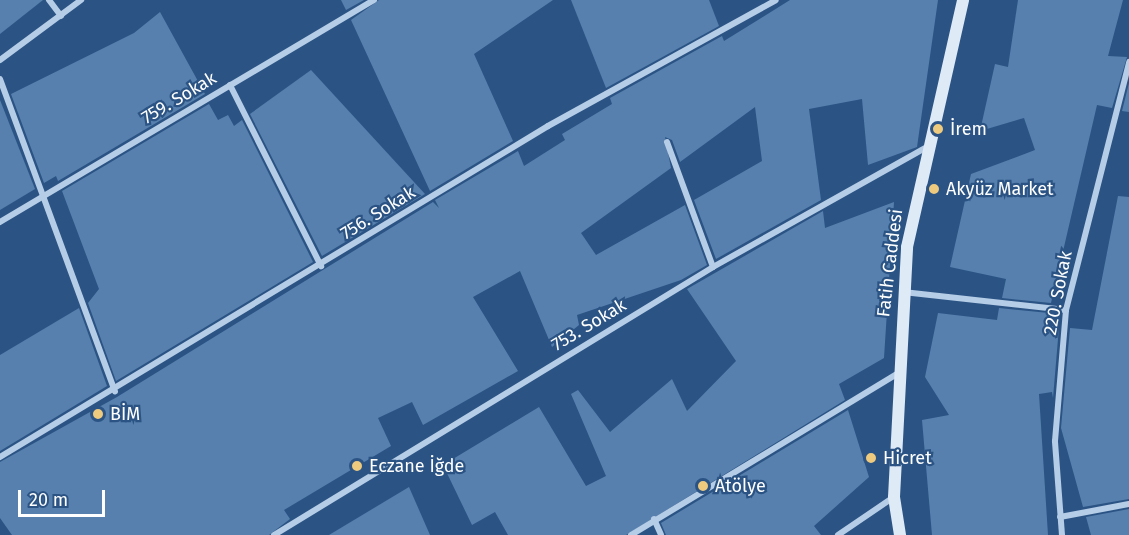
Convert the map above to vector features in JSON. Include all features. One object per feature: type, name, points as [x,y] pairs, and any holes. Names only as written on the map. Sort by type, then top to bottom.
[{"type":"main road","name":"Fatih Caddesi","points":[[900,535],[894,497],[902,291],[925,148],[963,0]]},
{"type":"street","points":[[49,0],[61,16]]},
{"type":"street","points":[[0,60],[81,0]]},
{"type":"street","name":"759. Sokak","points":[[0,222],[374,0]]},
{"type":"street","name":"756. Sokak","points":[[0,458],[115,392],[548,126],[776,0]]},
{"type":"street","name":"220. Sokak","points":[[1062,535],[1055,441],[1066,310],[1129,62]]},
{"type":"street","points":[[0,79],[47,194],[115,392]]},
{"type":"street","points":[[230,85],[321,266]]},
{"type":"street","points":[[667,142],[713,267]]},
{"type":"street","name":"753. Sokak","points":[[274,535],[713,267],[925,148]]},
{"type":"street","points":[[902,291],[1066,310]]},
{"type":"street","points":[[631,535],[899,373]]},
{"type":"street","points":[[838,535],[894,497]]},
{"type":"street","points":[[1060,517],[1129,504]]},
{"type":"street","points":[[654,519],[661,535]]},
{"type":"building","points":[[0,0],[43,0],[0,34]]},
{"type":"building","points":[[341,0],[364,0],[346,10]]},
{"type":"building","points":[[379,0],[553,0],[474,54],[513,141],[430,191],[351,20]]},
{"type":"building","points":[[571,0],[709,0],[719,26],[606,88]]},
{"type":"building","points":[[790,0],[938,0],[917,147],[868,165],[862,99],[809,109],[821,200],[716,259],[694,200],[762,161],[755,107],[680,162],[672,140],[665,137],[671,168],[581,233],[596,255],[685,205],[707,265],[681,280],[577,315],[579,325],[552,347],[520,271],[473,297],[518,371],[423,425],[412,402],[378,418],[391,446],[284,510],[290,519],[269,535],[12,535],[0,518],[0,462],[117,397],[433,202],[439,208],[435,200],[518,151],[524,166],[565,140],[562,134],[612,104],[610,98],[722,36],[724,41]]},
{"type":"building","points":[[1018,0],[1123,0],[1108,56],[1127,57],[1112,108],[1097,105],[1051,303],[1002,298],[1006,279],[950,267],[971,174],[1035,150],[1024,118],[980,131],[995,64],[1008,67]]},
{"type":"building","points":[[160,12],[205,94],[58,181],[56,176],[44,183],[11,94],[134,33]]},
{"type":"building","points":[[311,70],[425,194],[322,256],[250,114]]},
{"type":"building","points":[[1129,83],[1129,112],[1122,111]]},
{"type":"building","points":[[0,100],[35,189],[0,210]]},
{"type":"building","points":[[209,104],[218,120],[228,115],[234,126],[242,120],[313,262],[116,381],[88,303],[99,289],[62,191]]},
{"type":"building","points":[[1118,196],[1129,197],[1129,499],[1083,507],[1061,428],[1070,328],[1092,330]]},
{"type":"building","points":[[894,202],[884,358],[839,384],[845,400],[626,535],[508,535],[495,512],[472,525],[443,465],[539,407],[586,486],[606,476],[571,394],[578,390],[610,432],[672,379],[687,411],[736,361],[687,289],[823,211],[825,228]]},
{"type":"building","points":[[79,308],[107,386],[0,451],[0,355]]},
{"type":"building","points":[[999,308],[1049,313],[1046,325],[1059,327],[1053,398],[1052,392],[1039,394],[1048,535],[932,535],[922,420],[949,415],[925,377],[938,313],[997,320]]},
{"type":"building","points":[[848,410],[869,477],[814,526],[821,535],[666,535],[661,523]]},
{"type":"building","points":[[409,487],[430,535],[329,535]]},
{"type":"building","points":[[1129,509],[1129,535],[1091,535],[1086,517]]},
{"type":"place","name":"İrem","points":[[938,129]]},
{"type":"place","name":"Akyüz Market","points":[[934,189]]},
{"type":"place","name":"BİM","points":[[98,414]]},
{"type":"place","name":"Hicret","points":[[871,458]]},
{"type":"place","name":"Eczane İğde","points":[[357,466]]},
{"type":"place","name":"Atölye","points":[[703,486]]}]
